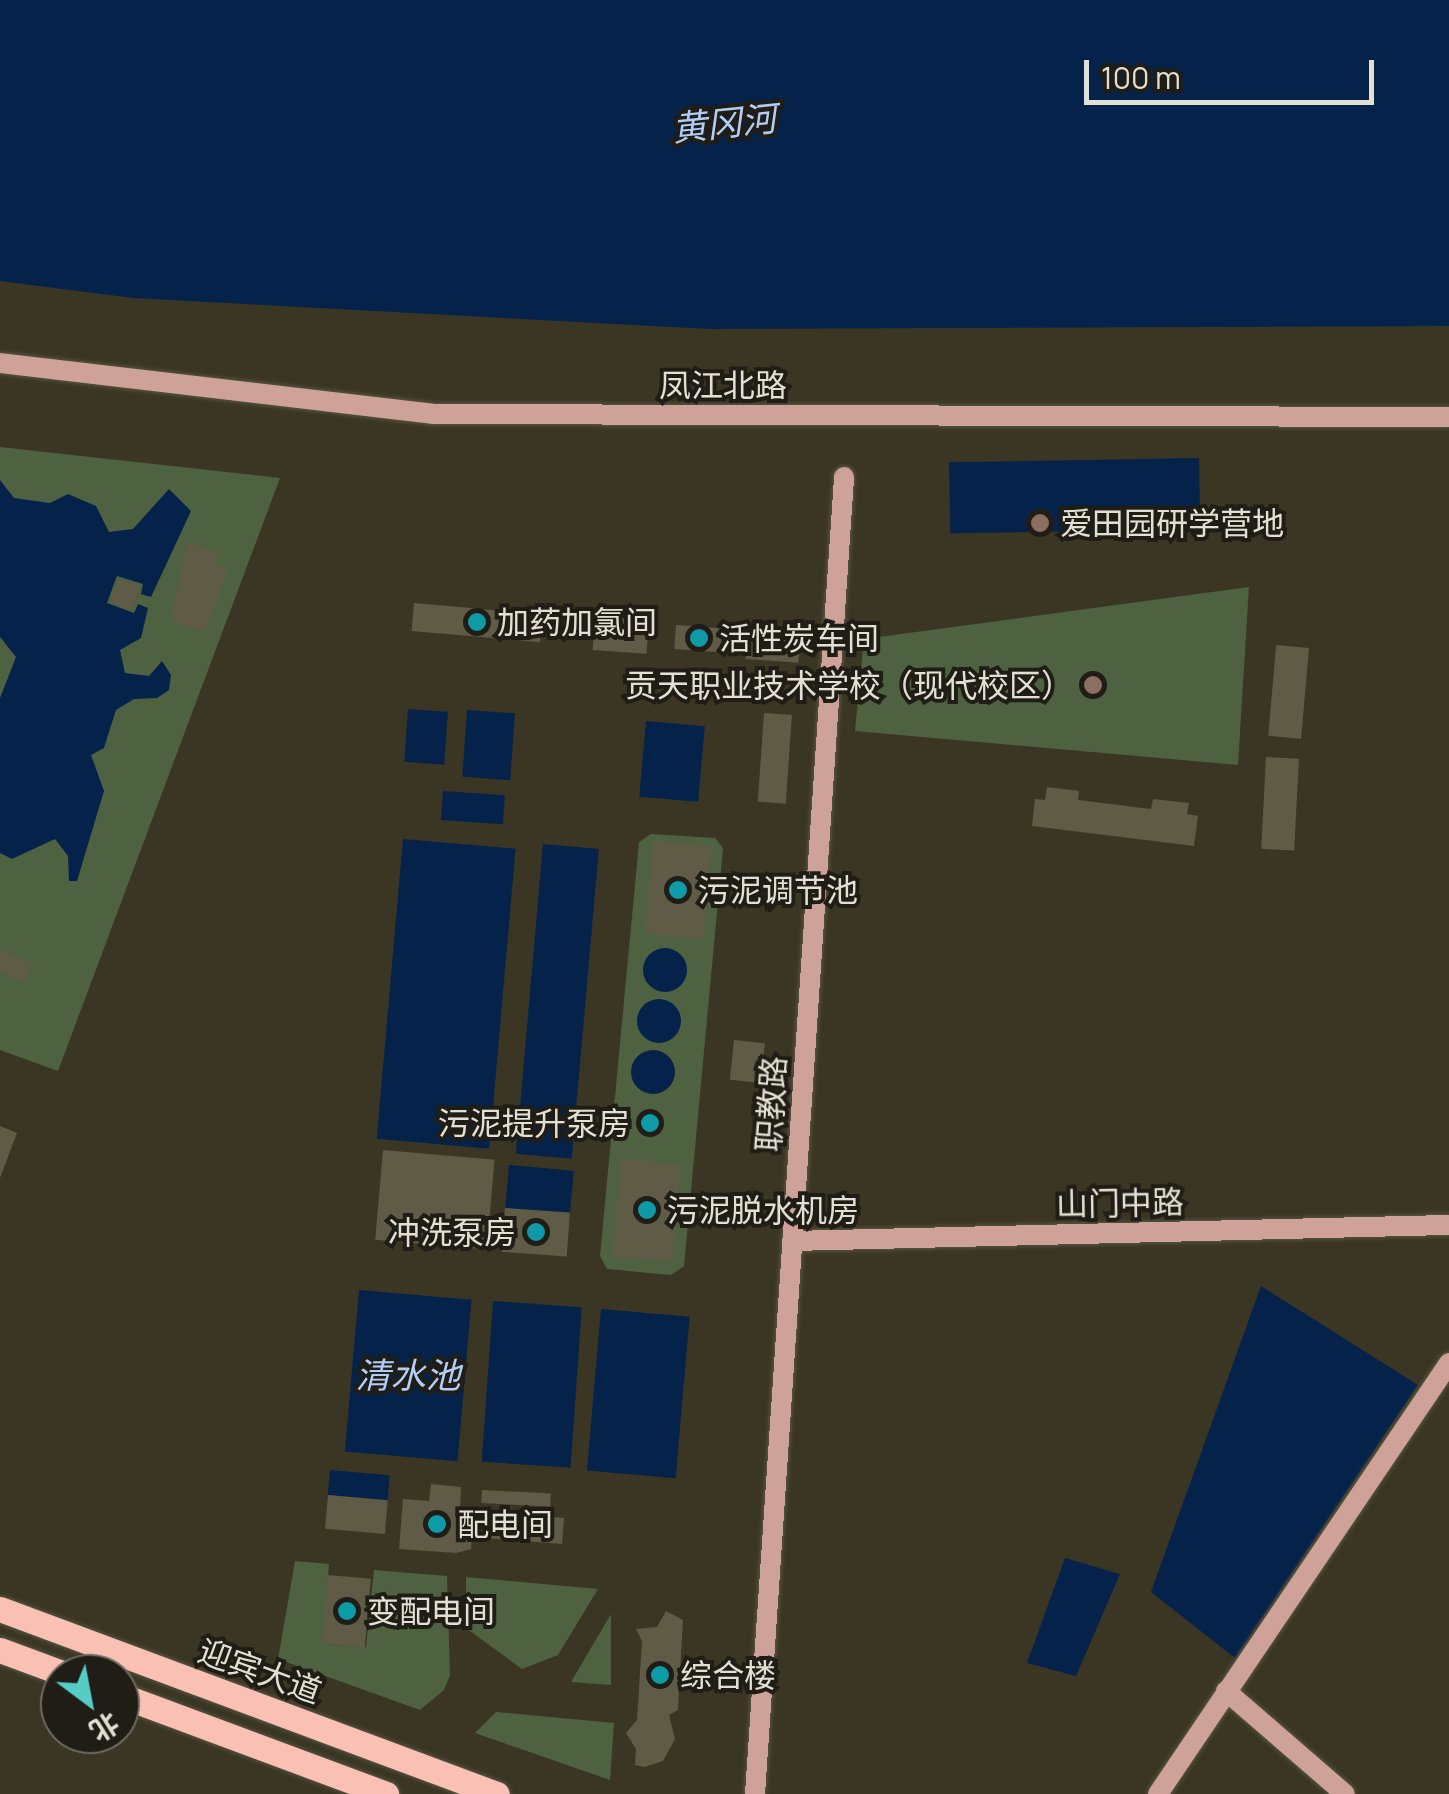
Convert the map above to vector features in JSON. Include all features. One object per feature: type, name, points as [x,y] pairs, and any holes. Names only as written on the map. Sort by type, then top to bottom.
[{"type":"main road","name":"迎宾大道","points":[[0,1609],[496,1794]]},
{"type":"main road","points":[[0,1650],[40,1665]]},
{"type":"main road","points":[[140,1702],[386,1794]]},
{"type":"street","name":"凤江北路","points":[[0,362],[434,414],[1449,416]]},
{"type":"street","name":"职教路","points":[[755,1794],[844,477]]},
{"type":"street","name":"山门中路","points":[[792,1242],[1449,1225]]},
{"type":"street","points":[[1158,1794],[1449,1363]]},
{"type":"street","points":[[1226,1691],[1345,1794]]},
{"type":"green space","points":[[0,447],[280,478],[58,1071],[0,1050]]},
{"type":"green space","points":[[1249,587],[1238,765],[855,731],[864,639]]},
{"type":"green space","points":[[651,834],[715,838],[723,848],[684,1266],[671,1275],[607,1269],[600,1256],[639,842]]},
{"type":"green space","points":[[295,1561],[329,1564],[323,1644],[366,1647],[374,1570],[447,1576],[450,1675],[444,1690],[420,1710],[278,1659]]},
{"type":"green space","points":[[466,1577],[598,1589],[558,1655],[522,1669],[466,1628]]},
{"type":"green space","points":[[611,1614],[611,1685],[571,1682]]},
{"type":"green space","points":[[496,1712],[614,1723],[610,1780],[475,1733]]},
{"type":"water","name":"黄冈河","points":[[0,0],[1449,0],[1449,326],[709,329],[133,298],[0,281]]},
{"type":"water","points":[[1199,458],[1200,529],[950,533],[949,462]]},
{"type":"water","points":[[0,480],[14,498],[50,503],[68,494],[96,506],[109,532],[133,529],[169,489],[191,511],[151,597],[141,594],[143,584],[117,576],[107,603],[134,613],[138,604],[148,608],[141,638],[120,650],[125,673],[149,676],[162,661],[171,675],[169,690],[157,698],[134,699],[116,710],[104,748],[91,755],[104,791],[77,881],[69,881],[68,856],[55,839],[12,859],[0,853],[0,698],[16,657],[0,637]]},
{"type":"water","points":[[408,709],[448,712],[444,765],[404,762]]},
{"type":"water","points":[[467,710],[515,713],[510,780],[462,777]]},
{"type":"water","points":[[646,721],[705,726],[698,802],[639,797]]},
{"type":"water","points":[[443,791],[505,795],[503,824],[441,820]]},
{"type":"water","points":[[403,839],[516,849],[489,1149],[377,1139]]},
{"type":"water","points":[[543,844],[599,849],[572,1159],[516,1154]]},
{"type":"water","points":[[665,948],[680,955],[687,970],[680,985],[665,992],[650,985],[643,970],[650,955]]},
{"type":"water","points":[[659,999],[674,1006],[681,1021],[674,1036],[659,1043],[644,1036],[637,1021],[644,1006]]},
{"type":"water","points":[[653,1050],[668,1057],[675,1072],[668,1087],[653,1094],[638,1087],[631,1072],[638,1057]]},
{"type":"water","points":[[509,1165],[574,1171],[570,1214],[505,1208]]},
{"type":"water","points":[[1261,1286],[1418,1385],[1235,1658],[1151,1592]]},
{"type":"water","name":"清水池","points":[[359,1290],[472,1300],[457,1461],[345,1451]]},
{"type":"water","name":"清水池","points":[[493,1301],[582,1307],[571,1468],[482,1462]]},
{"type":"water","points":[[601,1309],[690,1317],[676,1478],[587,1470]]},
{"type":"water","points":[[330,1470],[390,1475],[388,1500],[328,1495]]},
{"type":"water","points":[[1065,1558],[1120,1574],[1076,1676],[1027,1663]]},
{"type":"building","points":[[187,542],[218,554],[215,564],[228,569],[205,632],[171,620]]},
{"type":"building","points":[[118,579],[140,586],[132,610],[110,603]]},
{"type":"building","name":"加药加氯间","points":[[414,603],[543,614],[540,642],[412,631]]},
{"type":"building","points":[[595,616],[649,620],[646,654],[593,650]]},
{"type":"building","name":"活性炭车间","points":[[676,625],[722,628],[720,652],[674,649]]},
{"type":"building","points":[[747,637],[800,641],[798,663],[745,659]]},
{"type":"building","points":[[1276,645],[1309,648],[1301,739],[1268,736]]},
{"type":"building","points":[[764,713],[792,715],[786,804],[758,802]]},
{"type":"building","points":[[1266,757],[1299,759],[1294,851],[1261,849]]},
{"type":"building","points":[[1047,787],[1079,791],[1078,800],[1151,809],[1153,799],[1189,803],[1187,814],[1198,816],[1194,846],[1032,826],[1035,799],[1045,800]]},
{"type":"building","name":"污泥调节池","points":[[653,841],[712,846],[704,939],[645,934]]},
{"type":"building","points":[[0,950],[32,964],[24,982],[0,972]]},
{"type":"building","points":[[734,1040],[765,1043],[761,1083],[730,1080]]},
{"type":"building","name":"污泥提升泵房","points":[[639,1110],[661,1111],[660,1135],[638,1134]]},
{"type":"building","points":[[0,1126],[17,1133],[0,1178]]},
{"type":"building","points":[[383,1150],[495,1160],[487,1249],[375,1240]]},
{"type":"building","name":"污泥脱水机房","points":[[621,1159],[681,1164],[672,1262],[612,1257]]},
{"type":"building","name":"冲洗泵房","points":[[505,1208],[570,1213],[567,1256],[502,1252]]},
{"type":"building","name":"配电间","points":[[431,1484],[461,1487],[460,1510],[564,1518],[562,1544],[472,1537],[471,1549],[456,1553],[399,1549],[403,1499],[429,1501]]},
{"type":"building","points":[[482,1490],[551,1494],[550,1507],[481,1503]]},
{"type":"building","points":[[328,1495],[388,1500],[385,1534],[325,1529]]},
{"type":"building","name":"变配电间","points":[[328,1575],[371,1579],[365,1647],[322,1644]]},
{"type":"building","name":"综合楼","points":[[666,1611],[683,1620],[678,1710],[669,1715],[675,1739],[663,1761],[644,1767],[635,1765],[636,1749],[626,1733],[637,1720],[642,1641],[636,1629],[657,1627]]},
{"type":"place","name":"爱田园研学营地","points":[[1040,523]]},
{"type":"place","name":"加药加氯间","points":[[477,622]]},
{"type":"place","name":"活性炭车间","points":[[699,638]]},
{"type":"place","name":"贡天职业技术学校（现代校区）","points":[[1093,685]]},
{"type":"place","name":"污泥调节池","points":[[678,890]]},
{"type":"place","name":"污泥提升泵房","points":[[650,1123]]},
{"type":"place","name":"污泥脱水机房","points":[[647,1210]]},
{"type":"place","name":"冲洗泵房","points":[[536,1232]]},
{"type":"place","name":"配电间","points":[[437,1524]]},
{"type":"place","name":"变配电间","points":[[347,1611]]},
{"type":"place","name":"综合楼","points":[[660,1675]]}]
